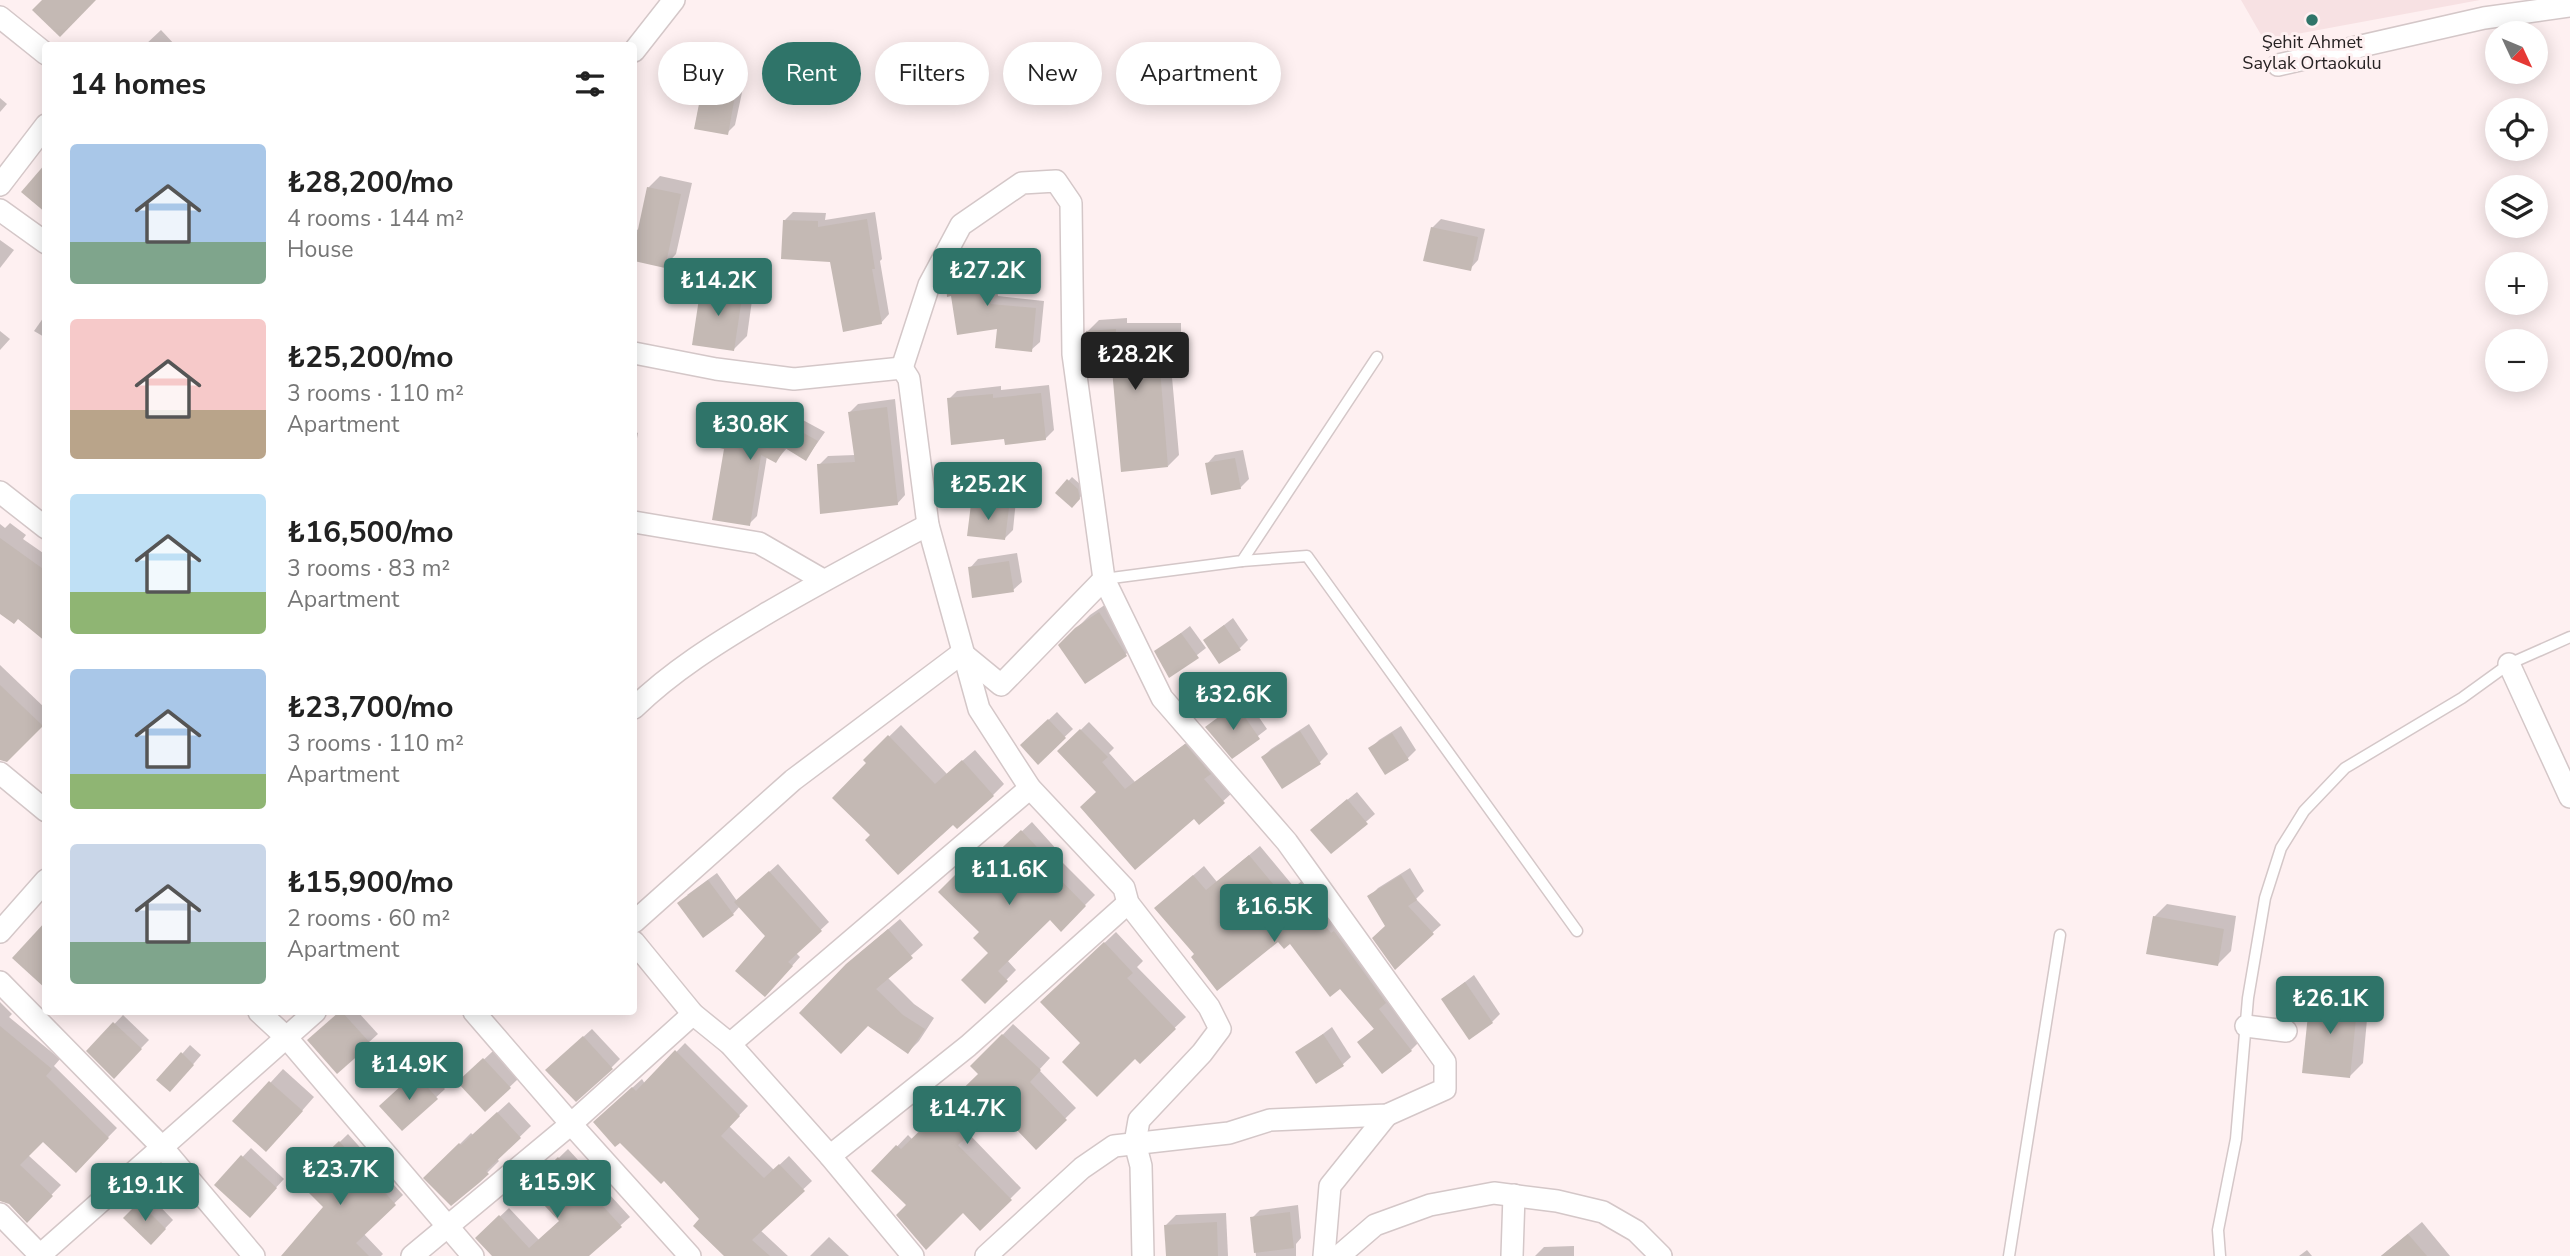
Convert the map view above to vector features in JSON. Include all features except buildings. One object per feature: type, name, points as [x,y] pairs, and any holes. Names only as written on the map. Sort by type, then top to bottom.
[{"type":"street","points":[[637,47],[674,0]]},
{"type":"street","points":[[2278,65],[2484,18],[2564,4]]},
{"type":"street","points":[[0,17],[42,51]]},
{"type":"street","points":[[0,185],[42,130]]},
{"type":"street","points":[[902,368],[929,285],[961,225],[1022,183],[1056,181],[1071,203],[1073,354],[1104,579],[1162,698],[1287,842],[1445,1062],[1445,1089],[1387,1115],[1270,1120],[1229,1133],[1114,1146],[1082,1168],[986,1256]]},
{"type":"street","points":[[0,210],[42,240]]},
{"type":"street","points":[[637,354],[716,369],[794,379],[902,368]]},
{"type":"street","points":[[902,368],[909,379],[928,525],[979,709],[1030,788],[1124,888],[1128,903],[1209,1007],[1220,1029],[1202,1053],[1139,1120],[1135,1143],[1141,1166],[1143,1256]]},
{"type":"street","points":[[0,492],[42,525]]},
{"type":"street","points":[[637,523],[759,543],[823,580]]},
{"type":"street","points":[[637,705],[657,686],[714,645],[823,580],[928,525]]},
{"type":"street","points":[[962,653],[1001,685],[1104,579]]},
{"type":"street","points":[[637,919],[793,780],[962,653]]},
{"type":"street","points":[[2509,664],[2570,797]]},
{"type":"street","points":[[0,773],[42,808]]},
{"type":"street","points":[[730,1044],[1030,788]]},
{"type":"street","points":[[0,932],[42,885]]},
{"type":"street","points":[[830,1156],[968,1045],[1128,903]]},
{"type":"street","points":[[637,946],[693,1014],[730,1044],[830,1156],[914,1256]]},
{"type":"street","points":[[0,982],[162,1147],[254,1256]]},
{"type":"street","points":[[412,1256],[571,1124],[693,1014]]},
{"type":"street","points":[[262,1015],[286,1037],[473,1256]]},
{"type":"street","points":[[0,1214],[40,1256],[312,1015]]},
{"type":"street","points":[[477,1015],[690,1256]]},
{"type":"street","points":[[2246,1026],[2286,1031]]},
{"type":"street","points":[[1324,1256],[1331,1186],[1387,1115]]},
{"type":"street","points":[[1339,1256],[1375,1225],[1430,1205],[1494,1193],[1557,1200],[1603,1212],[1636,1231],[1661,1256]]},
{"type":"street","points":[[1513,1256],[1514,1195]]},
{"type":"lane","points":[[1242,561],[1377,357]]},
{"type":"lane","points":[[1104,579],[1242,561],[1307,556],[1577,931]]},
{"type":"lane","points":[[2220,1256],[2218,1230],[2236,1139],[2248,998],[2265,898],[2281,848],[2304,811],[2344,768],[2462,698],[2509,664],[2570,637]]},
{"type":"lane","points":[[2009,1256],[2060,935]]},
{"type":"shaded area","name":"Şehit Ahmet Saylak Ortaokulu","points":[[2241,0],[2480,0],[2264,40]]},
{"type":"place","name":"Şehit Ahmet Saylak Ortaokulu","points":[[2312,20]]}]
